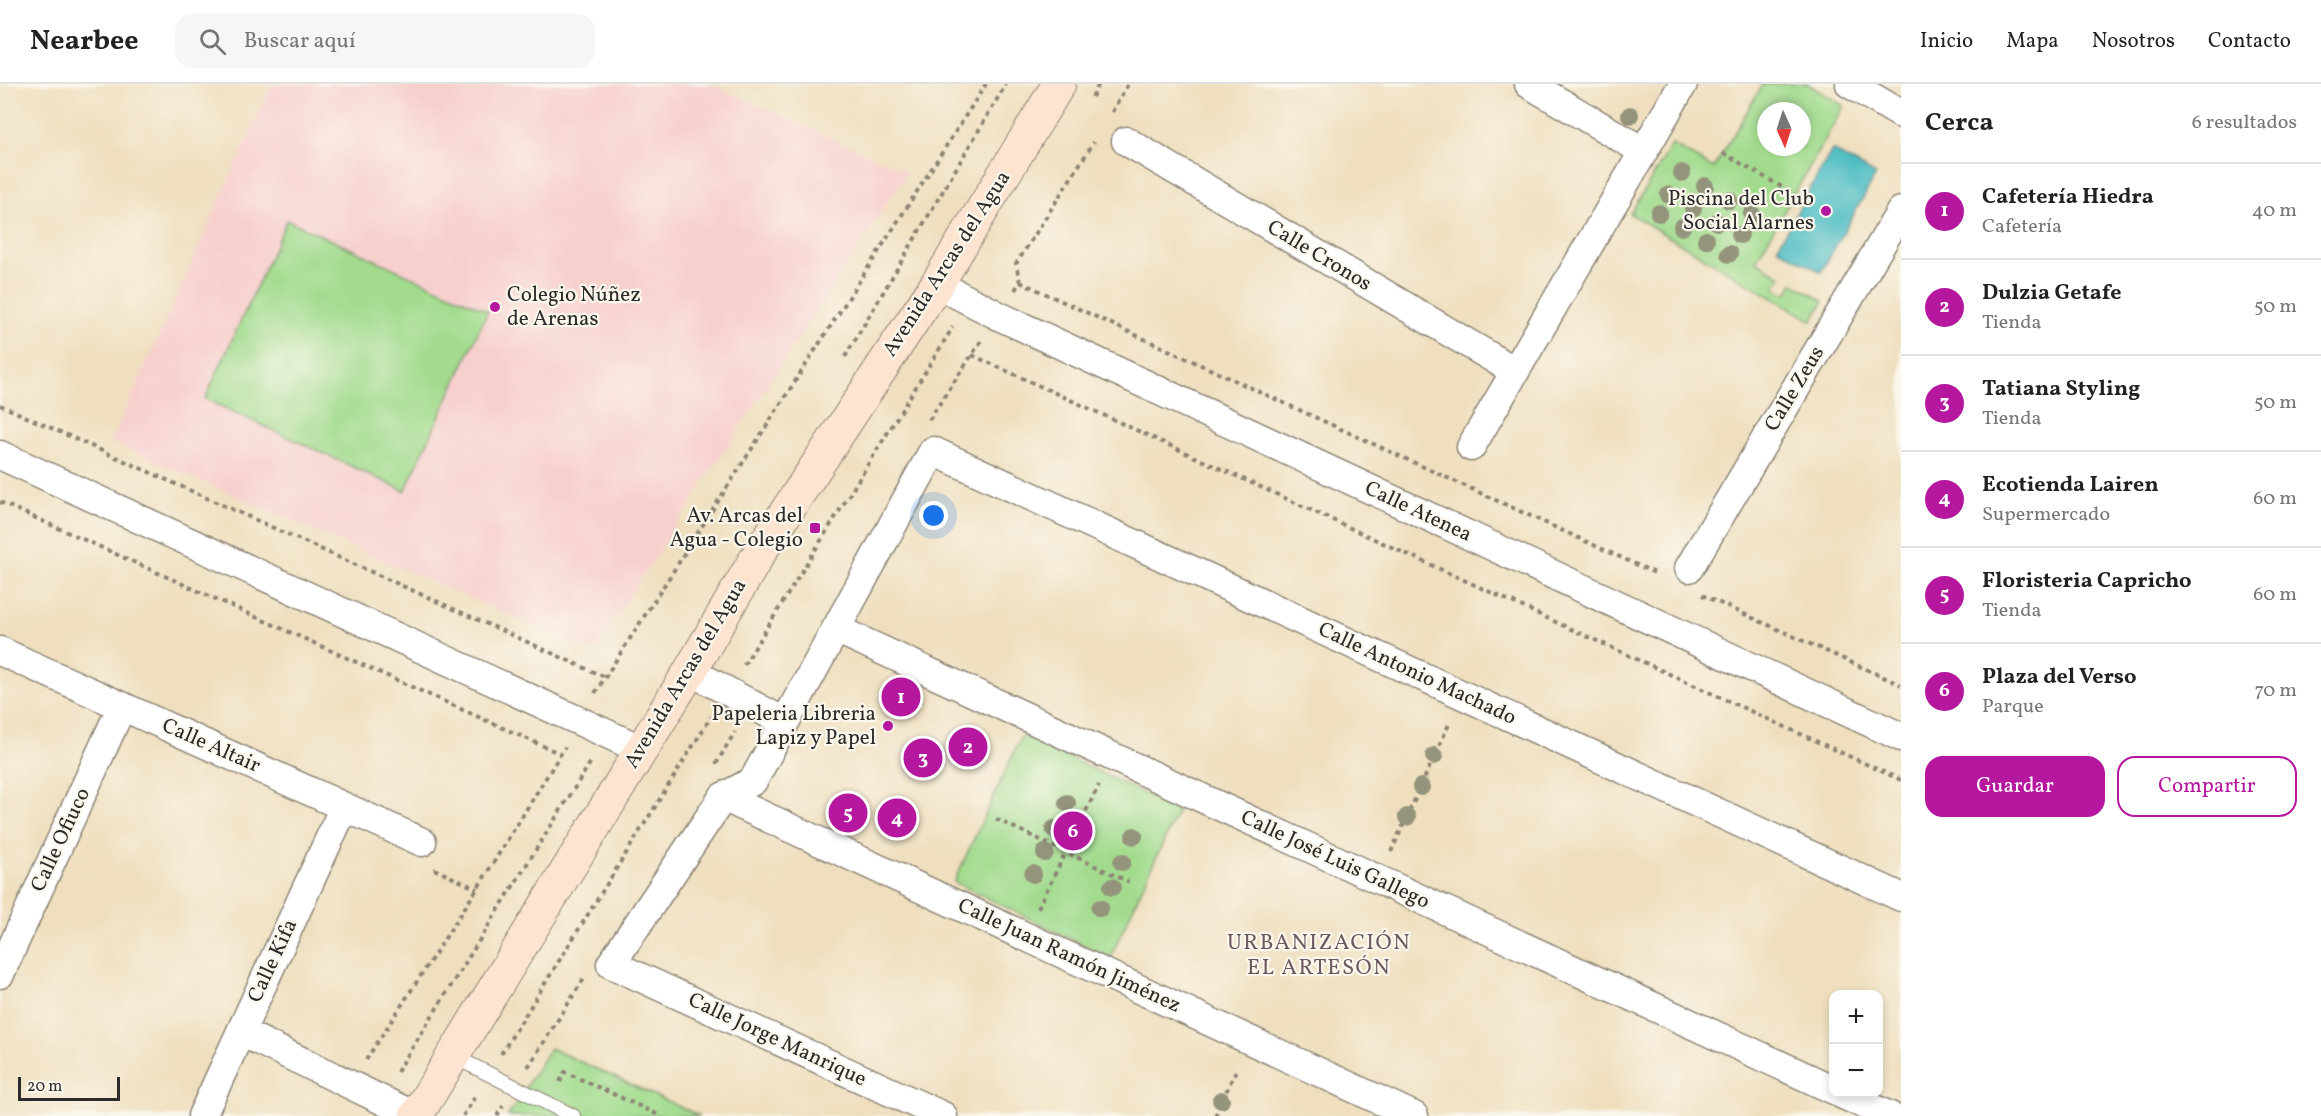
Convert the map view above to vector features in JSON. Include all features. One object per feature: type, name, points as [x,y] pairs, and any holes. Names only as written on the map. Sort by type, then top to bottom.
[{"type":"street","name":"Avenida Arcas del Agua","points":[[415,1116],[690,671],[787,509],[937,284],[1059,84]]},
{"type":"street","points":[[1528,84],[1643,151]]},
{"type":"street","points":[[1471,447],[1513,370],[1683,84]]},
{"type":"street","points":[[1850,84],[1901,114]]},
{"type":"street","name":"Calle Cronos","points":[[1126,141],[1513,370]]},
{"type":"street","name":"Calle Zeus","points":[[1689,568],[1901,211]]},
{"type":"street","name":"Calle Atenea","points":[[937,284],[1901,737]]},
{"type":"street","name":"Calle Antonio Machado","points":[[836,629],[933,451],[1901,897]]},
{"type":"street","points":[[0,455],[640,749]]},
{"type":"street","points":[[723,797],[753,781],[836,629]]},
{"type":"street","name":"Calle José Luis Gallego","points":[[836,629],[1829,1088]]},
{"type":"street","name":"Calle Altair","points":[[0,651],[422,842]]},
{"type":"street","points":[[690,671],[784,722]]},
{"type":"street","name":"Calle Ofiuco","points":[[0,974],[122,706]]},
{"type":"street","name":"Calle Juan Ramón Jiménez","points":[[723,797],[1414,1116]]},
{"type":"street","name":"Calle Jorge Manrique","points":[[723,797],[611,964],[942,1116]]},
{"type":"street","name":"Calle Kifa","points":[[202,1116],[344,807]]},
{"type":"street","points":[[241,1032],[415,1116]]},
{"type":"street","points":[[1850,1098],[1890,1116]]},
{"type":"lane","points":[[453,1056],[573,1116]]},
{"type":"path","points":[[350,1085],[561,754],[605,677],[986,84]]},
{"type":"path","points":[[1088,104],[1099,84]]},
{"type":"path","points":[[1723,153],[1794,194]]},
{"type":"path","points":[[1020,282],[1659,575]]},
{"type":"path","points":[[463,1116],[969,300]]},
{"type":"path","points":[[972,355],[1901,780]]},
{"type":"path","points":[[0,405],[605,677]]},
{"type":"path","points":[[0,502],[561,754]]},
{"type":"path","points":[[1701,594],[1901,685]]},
{"type":"path","points":[[1379,880],[1462,694]]},
{"type":"path","points":[[1024,935],[1113,757]]},
{"type":"path","points":[[996,819],[1129,882]]},
{"type":"path","points":[[1215,1116],[1250,1039]]},
{"type":"path","points":[[548,1104],[565,1072],[661,1116]]},
{"type":"shaded area","name":"Colegio Núñez de Arenas","points":[[272,84],[711,84],[907,172],[593,652],[111,442]]},
{"type":"green space","points":[[1763,84],[1808,84],[1844,106],[1756,261],[1781,276],[1775,288],[1787,294],[1793,283],[1824,301],[1812,321],[1630,214],[1672,145],[1714,168]]},
{"type":"green space","points":[[287,220],[488,311],[405,491],[205,399]]},
{"type":"green space","points":[[1022,735],[1178,810],[1110,958],[954,882]]},
{"type":"green space","points":[[550,1048],[700,1116],[508,1116]]},
{"type":"water","name":"Piscina del Club Social Alarnes","points":[[1832,150],[1876,175],[1821,272],[1777,248]]},
{"type":"place","name":"Piscina del Club Social Alarnes","points":[[1826,211]]},
{"type":"place","name":"Colegio Núñez de Arenas","points":[[495,307]]},
{"type":"place","name":"Av. Arcas del Agua - Colegio","points":[[815,528]]},
{"type":"place","name":"Cafetería Hiedra","points":[[901,697]]},
{"type":"place","name":"Papeleria Libreria Lapiz y Papel","points":[[888,726]]},
{"type":"place","name":"Dulzia Getafe","points":[[968,747]]},
{"type":"place","name":"Tatiana Styling","points":[[923,758]]},
{"type":"place","name":"Floristeria Capricho","points":[[848,813]]},
{"type":"place","name":"Ecotienda Lairen","points":[[897,818]]},
{"type":"place","name":"Plaza del Verso","points":[[1073,831]]},
{"type":"district","name":"URBANIZACIÓN EL ARTESÓN","points":[[1319,956]]}]
